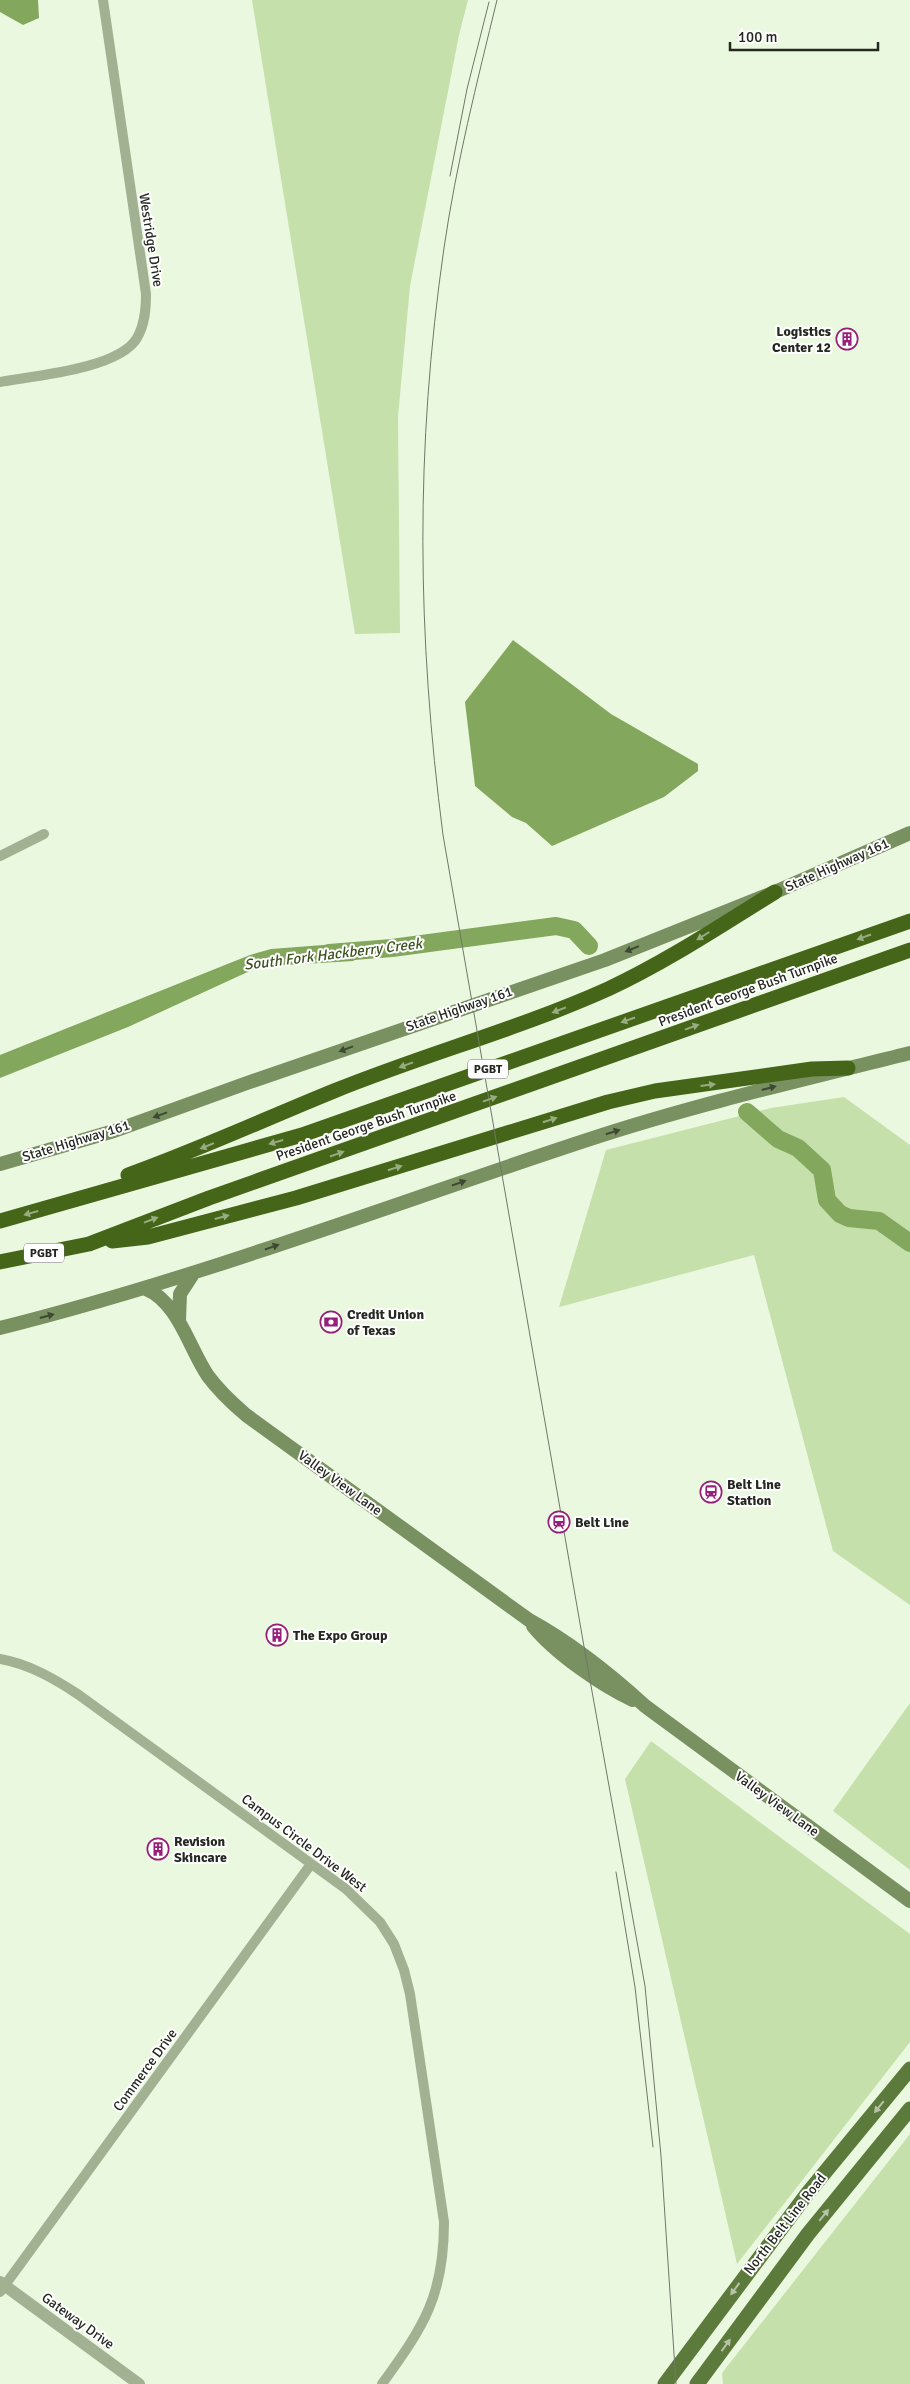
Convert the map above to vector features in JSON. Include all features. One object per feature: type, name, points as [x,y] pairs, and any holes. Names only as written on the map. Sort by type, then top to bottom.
[{"type":"highway","points":[[62,1204],[90,1189],[200,1149],[335,1090],[580,1001],[647,970],[775,892]]},
{"type":"highway","name":"President George Bush Turnpike","points":[[0,1221],[302,1135],[910,921]]},
{"type":"highway","name":"President George Bush Turnpike","points":[[0,1262],[89,1244],[209,1198],[910,950]]},
{"type":"highway","points":[[89,1244],[148,1237],[296,1198],[608,1102],[655,1091],[812,1069],[848,1068]]},
{"type":"main road","name":"State Highway 161","points":[[0,1164],[114,1132],[247,1083],[605,960],[775,892],[910,833]]},
{"type":"main road","points":[[0,1328],[146,1289],[653,1119],[910,1053]]},
{"type":"main road","points":[[179,1321],[180,1294],[192,1274]]},
{"type":"main road","points":[[146,1289],[166,1302],[179,1321]]},
{"type":"main road","name":"Valley View Lane","points":[[179,1321],[189,1345],[208,1376],[234,1405],[529,1620],[551,1632],[620,1683],[645,1706],[910,1901]]},
{"type":"main road","name":"North Belt Line Road","points":[[665,2384],[796,2208],[910,2069]]},
{"type":"main road","name":"North Belt Line Road","points":[[697,2384],[804,2240],[910,2109]]},
{"type":"street","name":"Westridge Drive","points":[[0,382],[101,363],[120,354],[136,340],[146,315],[146,294],[103,0]]},
{"type":"street","points":[[0,856],[44,834]]},
{"type":"street","name":"Campus Circle Drive West","points":[[0,1659],[30,1668],[59,1681],[346,1888],[380,1922],[394,1944],[410,1994],[444,2222],[441,2274],[431,2308],[415,2338],[382,2384]]},
{"type":"street","name":"Commerce Drive","points":[[1,2287],[311,1864]]},
{"type":"street","name":"Gateway Drive","points":[[1,2287],[139,2384]]},
{"type":"shaded area","points":[[252,0],[468,0],[459,35],[410,286],[398,417],[400,633],[355,634]]},
{"type":"shaded area","points":[[844,1097],[910,1145],[910,1605],[833,1551],[754,1255],[559,1307],[606,1150],[771,1108]]},
{"type":"shaded area","points":[[910,1703],[910,1870],[833,1811]]},
{"type":"shaded area","points":[[651,1741],[910,1934],[910,2042],[737,2264],[625,1779]]},
{"type":"shaded area","points":[[910,2134],[910,2384],[723,2384],[722,2373]]},
{"type":"water","points":[[0,0],[38,0],[39,18],[23,25],[0,12]]},
{"type":"water","points":[[513,640],[611,714],[698,764],[698,771],[664,797],[552,846],[526,823],[512,817],[475,786],[465,702]]},
{"type":"water","points":[[349,943],[354,961],[269,966],[252,970],[128,1027],[0,1078],[0,1055],[250,955],[271,949]]},
{"type":"waterway","name":"South Fork Hackberry Creek","points":[[329,953],[392,948],[556,926],[574,930],[589,946]]},
{"type":"waterway","name":"South Fork Hackberry Creek","points":[[747,1112],[778,1139],[798,1148],[822,1170],[827,1200],[840,1214],[849,1218],[879,1221],[910,1243]]},
{"type":"tram line","points":[[497,0],[455,186],[444,248],[435,323],[424,469],[424,614],[428,687],[443,835],[645,1986],[661,2156],[676,2384]]},
{"type":"tram line","points":[[450,176],[467,89],[489,2]]},
{"type":"tram line","points":[[616,1872],[635,1987],[653,2147]]},
{"type":"place","name":"Logistics Center 12","points":[[847,339]]},
{"type":"place","name":"Credit Union of Texas","points":[[331,1322]]},
{"type":"place","name":"Belt Line Station","points":[[711,1492]]},
{"type":"place","name":"Belt Line","points":[[559,1522]]},
{"type":"place","name":"The Expo Group","points":[[277,1635]]},
{"type":"place","name":"Revision Skincare","points":[[158,1849]]}]
